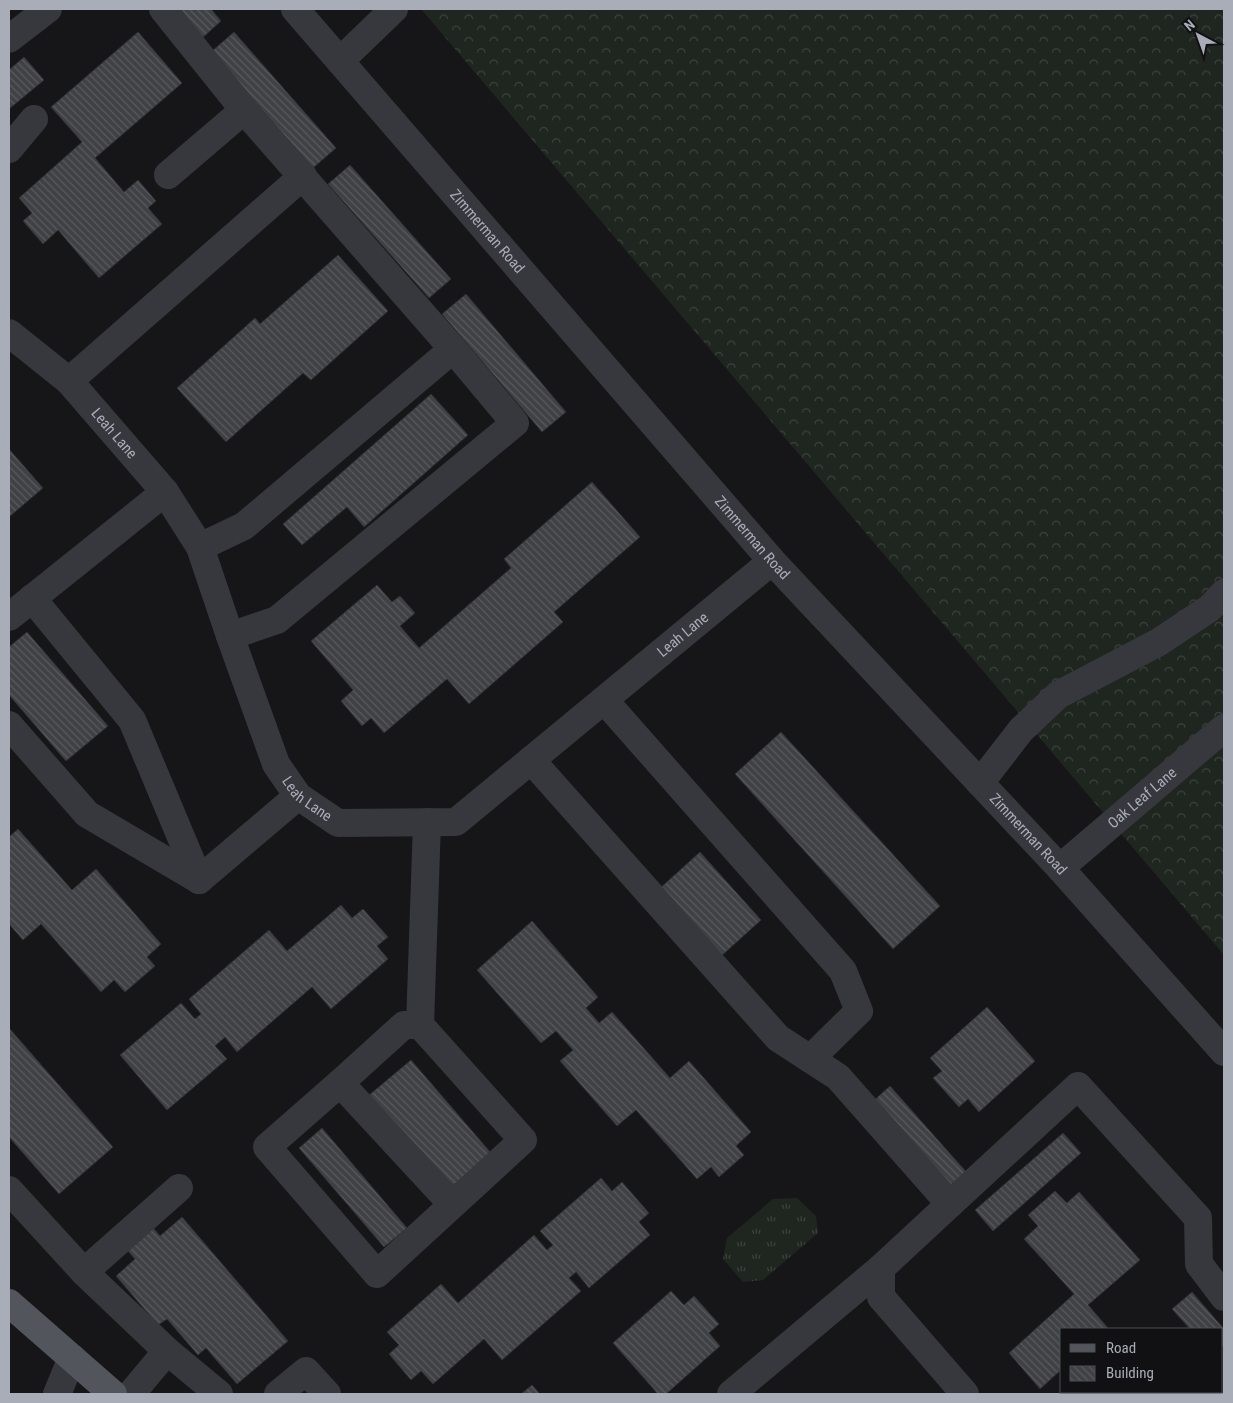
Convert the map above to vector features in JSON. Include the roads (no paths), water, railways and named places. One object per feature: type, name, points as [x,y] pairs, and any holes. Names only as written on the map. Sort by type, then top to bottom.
[{"type":"main road","points":[[9,1303],[113,1394]]},
{"type":"street","points":[[9,39],[48,9]]},
{"type":"street","points":[[163,9],[244,110],[453,349],[515,423],[277,620],[230,636]]},
{"type":"street","name":"Zimmerman Road","points":[[295,9],[772,561],[1060,868],[1224,1052]]},
{"type":"street","points":[[340,61],[394,9]]},
{"type":"street","points":[[168,175],[244,110]]},
{"type":"street","points":[[9,149],[34,119]]},
{"type":"street","points":[[69,381],[302,176]]},
{"type":"street","name":"Leah Lane","points":[[9,333],[69,381],[164,492],[200,547],[276,764],[298,796],[338,823],[456,822],[772,561]]},
{"type":"street","points":[[200,547],[244,526],[453,349]]},
{"type":"street","points":[[9,617],[164,492]]},
{"type":"street","points":[[980,783],[1021,730],[1058,695],[1159,642],[1210,608],[1224,593]]},
{"type":"street","points":[[32,598],[132,720],[199,880]]},
{"type":"street","points":[[604,700],[843,971],[859,1011],[810,1059]]},
{"type":"street","points":[[9,725],[87,814],[199,880]]},
{"type":"street","name":"Oak Leaf Lane","points":[[1060,868],[1224,728]]},
{"type":"street","points":[[531,760],[778,1038],[838,1077],[950,1204]]},
{"type":"street","points":[[199,880],[298,796]]},
{"type":"street","points":[[420,1025],[404,1025],[267,1147],[377,1274],[523,1140],[420,1025],[427,822]]},
{"type":"street","points":[[340,1083],[452,1204]]},
{"type":"street","points":[[731,1394],[881,1268],[1078,1086],[1198,1218],[1198,1264],[1224,1297]]},
{"type":"street","points":[[84,1272],[179,1188]]},
{"type":"street","points":[[9,1190],[84,1272],[168,1352],[219,1394]]},
{"type":"street","points":[[881,1268],[882,1297],[965,1394]]},
{"type":"street","points":[[131,1394],[168,1352]]},
{"type":"street","points":[[57,1394],[72,1358]]},
{"type":"street","points":[[278,1394],[306,1371],[327,1394]]}]
